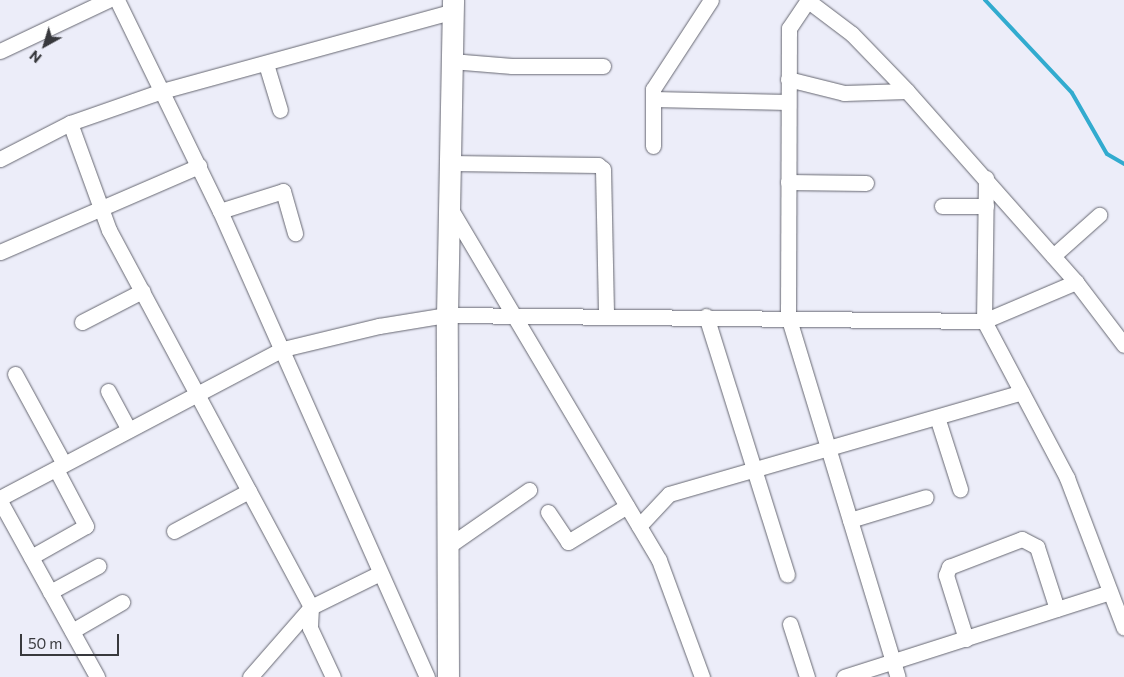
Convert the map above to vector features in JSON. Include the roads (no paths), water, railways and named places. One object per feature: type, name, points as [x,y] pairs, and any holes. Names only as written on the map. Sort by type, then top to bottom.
[{"type":"street","points":[[0,51],[108,0]]},
{"type":"street","points":[[117,0],[220,211],[283,349],[427,677]]},
{"type":"street","points":[[653,146],[653,89],[711,0]]},
{"type":"street","points":[[898,677],[788,316],[789,28],[807,0],[852,34],[907,92],[986,178],[1076,282],[1124,345]]},
{"type":"street","points":[[0,159],[70,123],[162,91],[266,64],[452,6],[447,315],[446,547],[448,677]]},
{"type":"street","points":[[451,61],[512,66],[603,66]]},
{"type":"street","points":[[266,64],[280,110]]},
{"type":"street","points":[[788,79],[844,93],[907,92]]},
{"type":"street","points":[[653,99],[788,102]]},
{"type":"street","points":[[70,123],[102,208],[142,291],[311,607],[310,628],[333,677]]},
{"type":"street","points":[[450,163],[598,165],[603,169],[606,316]]},
{"type":"street","points":[[0,252],[199,166]]},
{"type":"street","points":[[986,178],[984,321],[1067,478],[1124,628]]},
{"type":"street","points":[[788,182],[866,183]]},
{"type":"street","points":[[220,211],[283,191],[295,233]]},
{"type":"street","points":[[942,206],[986,206]]},
{"type":"street","points":[[450,208],[516,316],[659,560],[702,677]]},
{"type":"street","points":[[1053,256],[1099,215]]},
{"type":"street","points":[[97,677],[0,499],[283,349],[330,336],[447,315],[788,316],[984,321],[1076,282]]},
{"type":"street","points":[[82,322],[142,291]]},
{"type":"street","points":[[706,316],[787,575]]},
{"type":"street","points":[[15,374],[60,466],[86,526],[31,557]]},
{"type":"street","points":[[108,391],[129,430]]},
{"type":"street","points":[[639,526],[669,494],[1022,392]]},
{"type":"street","points":[[937,417],[960,489]]},
{"type":"street","points":[[446,547],[529,490]]},
{"type":"street","points":[[174,531],[249,491]]},
{"type":"street","points":[[850,520],[926,497]]},
{"type":"street","points":[[548,512],[568,542],[627,506]]},
{"type":"street","points":[[966,639],[946,575],[949,567],[1022,539],[1037,547],[1057,609]]},
{"type":"street","points":[[50,592],[98,566]]},
{"type":"street","points":[[250,677],[311,607],[380,572]]},
{"type":"street","points":[[844,677],[1110,592]]},
{"type":"street","points":[[72,631],[122,602]]},
{"type":"street","points":[[790,624],[807,677]]},
{"type":"waterway","points":[[985,0],[1072,93],[1107,154],[1124,164]]}]
